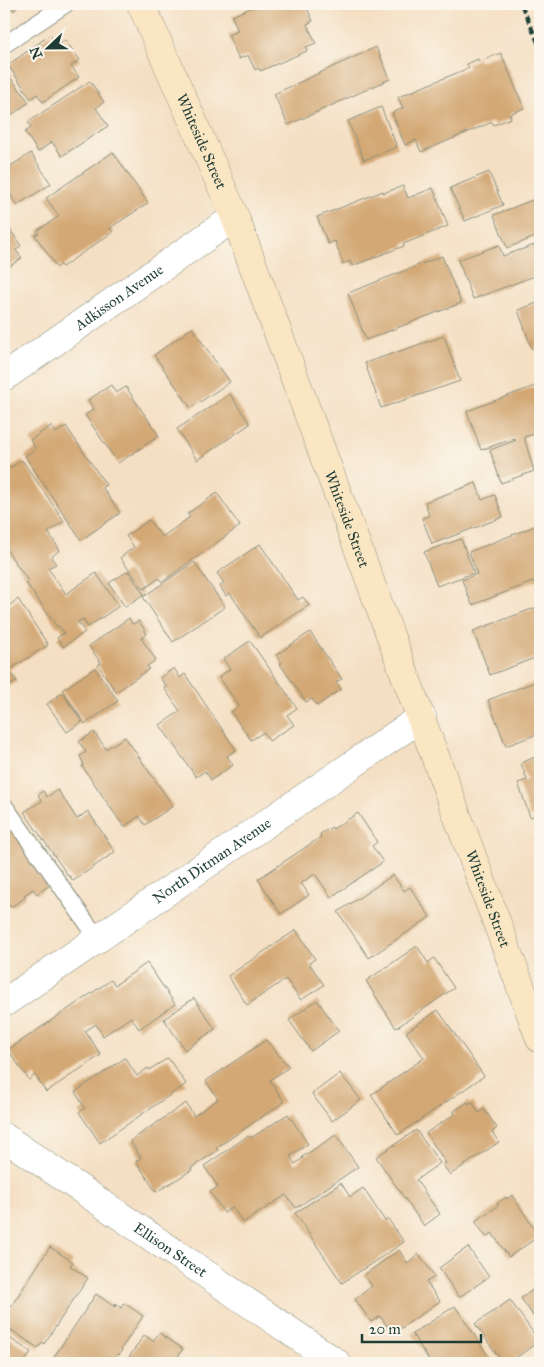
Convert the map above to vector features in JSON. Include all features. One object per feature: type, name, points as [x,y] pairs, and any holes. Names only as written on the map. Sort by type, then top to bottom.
[{"type":"street","name":"Whiteside Street","points":[[141,4],[235,217],[540,1039]]},
{"type":"street","name":"Adkisson Avenue","points":[[4,377],[235,217]]},
{"type":"street","name":"North Ditman Avenue","points":[[4,1003],[422,717]]},
{"type":"street","name":"Ellison Street","points":[[4,1137],[337,1363]]},
{"type":"lane","points":[[4,45],[66,4]]},
{"type":"lane","points":[[4,805],[98,939]]},
{"type":"building","points":[[4,4],[20,4],[14,11],[11,6],[4,11]]},
{"type":"building","points":[[259,4],[305,4],[313,21],[307,24],[316,43],[306,47],[307,51],[260,71],[259,68],[255,70],[248,55],[239,59],[228,35],[238,31],[232,16]]},
{"type":"building","points":[[50,35],[57,46],[65,40],[80,60],[71,66],[79,77],[43,102],[37,94],[31,99],[8,65]]},
{"type":"building","points":[[376,47],[390,79],[288,125],[274,94]]},
{"type":"building","points":[[501,53],[524,108],[510,114],[511,118],[494,125],[492,122],[421,152],[416,140],[405,145],[392,113],[403,108],[398,97],[469,68],[467,64],[478,59],[479,62]]},
{"type":"building","points":[[4,69],[29,102],[8,118],[4,113]]},
{"type":"building","points":[[90,81],[104,102],[96,108],[108,126],[62,156],[52,142],[38,152],[25,132],[31,128],[28,122]]},
{"type":"building","points":[[381,107],[397,147],[364,160],[348,121]]},
{"type":"building","points":[[113,152],[148,203],[110,228],[113,232],[62,267],[60,265],[57,268],[35,235],[39,233],[37,231],[59,216],[46,198]]},
{"type":"building","points":[[31,153],[51,184],[17,205],[4,185],[4,170]]},
{"type":"building","points":[[489,172],[503,205],[465,221],[450,188]]},
{"type":"building","points":[[403,186],[408,198],[433,188],[448,226],[403,244],[404,246],[352,266],[350,261],[343,264],[335,241],[328,244],[317,217],[383,191],[383,193]]},
{"type":"building","points":[[540,197],[540,235],[507,248],[494,215]]},
{"type":"building","points":[[4,220],[21,246],[16,250],[22,258],[4,270]]},
{"type":"building","points":[[540,243],[540,274],[473,299],[458,260],[499,245],[503,256]]},
{"type":"building","points":[[442,256],[461,303],[366,340],[348,293]]},
{"type":"building","points":[[540,302],[540,346],[532,349],[518,310]]},
{"type":"building","points":[[192,328],[230,382],[191,408],[154,355]]},
{"type":"building","points":[[444,336],[460,381],[381,408],[365,363]]},
{"type":"building","points":[[540,384],[540,432],[524,437],[534,471],[501,483],[490,450],[516,440],[515,438],[481,450],[467,411]]},
{"type":"building","points":[[111,385],[116,393],[126,387],[159,436],[118,463],[85,415],[94,409],[88,400]]},
{"type":"building","points":[[230,394],[250,424],[197,460],[177,429]]},
{"type":"building","points":[[51,426],[56,433],[66,426],[106,485],[102,487],[120,513],[81,540],[25,456],[36,449],[30,440]]},
{"type":"building","points":[[22,460],[64,521],[48,532],[60,550],[51,557],[56,564],[48,568],[66,594],[96,573],[119,606],[88,627],[83,619],[78,622],[85,632],[63,647],[57,638],[64,633],[59,626],[57,627],[26,583],[28,581],[4,546],[4,472]]},
{"type":"building","points":[[476,483],[482,500],[495,495],[503,517],[432,544],[422,518],[429,516],[425,502]]},
{"type":"building","points":[[217,493],[240,526],[162,582],[159,578],[144,589],[120,558],[134,547],[126,536],[149,520],[162,537],[190,517],[187,514]]},
{"type":"building","points":[[540,524],[540,579],[472,605],[462,580],[477,574],[469,552]]},
{"type":"building","points":[[461,539],[474,573],[437,586],[424,552]]},
{"type":"building","points":[[260,544],[298,600],[303,597],[309,605],[260,638],[230,593],[226,596],[220,586],[224,583],[217,573]]},
{"type":"building","points":[[194,562],[225,607],[173,642],[143,597]]},
{"type":"building","points":[[128,571],[144,594],[125,607],[109,583]]},
{"type":"building","points":[[18,599],[48,645],[9,670],[17,681],[4,689],[4,604],[7,607]]},
{"type":"building","points":[[540,606],[540,656],[490,675],[473,631]]},
{"type":"building","points":[[129,618],[132,624],[139,621],[147,634],[141,638],[156,660],[147,666],[149,669],[116,692],[98,665],[101,663],[89,646]]},
{"type":"building","points":[[310,632],[342,679],[336,682],[341,689],[317,706],[312,699],[306,702],[276,655]]},
{"type":"building","points":[[250,641],[297,708],[287,715],[294,725],[269,741],[264,732],[251,740],[231,712],[239,706],[219,677],[230,669],[223,659]]},
{"type":"building","points":[[95,668],[118,701],[85,724],[62,690]]},
{"type":"building","points":[[174,668],[180,678],[185,674],[236,750],[227,756],[233,765],[211,780],[205,771],[196,777],[160,725],[180,711],[164,688],[167,687],[160,678]]},
{"type":"building","points":[[540,680],[540,733],[506,746],[488,700]]},
{"type":"building","points":[[62,693],[82,722],[67,732],[47,704]]},
{"type":"building","points":[[94,732],[106,749],[125,737],[173,806],[145,825],[139,816],[124,827],[82,766],[84,765],[80,756],[86,752],[79,742]]},
{"type":"building","points":[[540,755],[540,813],[530,817],[518,783],[527,780],[521,763]]},
{"type":"building","points":[[58,790],[77,819],[88,811],[115,852],[73,881],[24,812],[42,801],[38,795],[43,791],[47,797]]},
{"type":"building","points":[[358,813],[377,842],[372,846],[383,862],[331,897],[315,874],[301,883],[309,895],[281,914],[258,879],[321,837],[320,834],[332,827],[333,829]]},
{"type":"building","points":[[4,815],[48,879],[46,880],[50,885],[37,894],[33,889],[24,895],[26,897],[11,907],[9,905],[6,907],[4,904]]},
{"type":"building","points":[[393,875],[404,891],[410,887],[430,917],[369,958],[338,912]]},
{"type":"building","points":[[296,930],[315,959],[309,963],[324,985],[301,1000],[286,979],[247,1005],[228,976]]},
{"type":"building","points":[[417,946],[428,963],[434,958],[454,988],[396,1028],[366,981]]},
{"type":"building","points":[[147,963],[175,1004],[139,1029],[131,1017],[103,1036],[96,1024],[85,1031],[101,1055],[46,1092],[35,1075],[29,1080],[8,1050],[111,980],[115,985]]},
{"type":"building","points":[[194,998],[215,1029],[185,1050],[164,1019]]},
{"type":"building","points":[[317,1000],[339,1031],[311,1051],[289,1020]]},
{"type":"building","points":[[438,1010],[484,1076],[398,1135],[371,1095],[424,1058],[406,1032]]},
{"type":"building","points":[[266,1040],[289,1067],[270,1080],[284,1102],[216,1148],[218,1150],[191,1168],[192,1170],[156,1192],[136,1161],[141,1158],[130,1141],[186,1103],[194,1116],[218,1099],[206,1081]]},
{"type":"building","points":[[125,1058],[137,1076],[168,1058],[186,1084],[100,1143],[79,1112],[85,1108],[75,1092]]},
{"type":"building","points":[[340,1073],[361,1100],[332,1121],[312,1094]]},
{"type":"building","points":[[468,1102],[469,1104],[472,1102],[479,1113],[484,1109],[497,1128],[492,1132],[499,1142],[450,1175],[443,1165],[446,1163],[426,1133],[455,1114],[454,1111]]},
{"type":"building","points":[[288,1114],[308,1144],[290,1156],[295,1164],[302,1157],[336,1135],[358,1167],[296,1208],[286,1195],[243,1223],[232,1207],[224,1213],[210,1192],[218,1187],[204,1166],[248,1136],[251,1138]]},
{"type":"building","points":[[416,1130],[440,1163],[416,1180],[440,1214],[424,1226],[376,1157]]},
{"type":"building","points":[[341,1183],[350,1197],[363,1188],[385,1221],[388,1219],[404,1242],[342,1283],[295,1213]]},
{"type":"building","points":[[512,1195],[539,1236],[509,1257],[492,1233],[486,1237],[475,1221],[498,1206],[497,1204],[506,1197],[507,1199]]},
{"type":"building","points":[[50,1247],[73,1262],[70,1266],[88,1278],[44,1344],[42,1343],[38,1348],[4,1325],[4,1317]]},
{"type":"building","points":[[468,1247],[489,1277],[459,1297],[439,1268]]},
{"type":"building","points":[[399,1250],[407,1263],[419,1254],[435,1277],[426,1282],[440,1301],[393,1334],[380,1316],[371,1322],[355,1299],[372,1286],[364,1275]]},
{"type":"building","points":[[540,1285],[540,1326],[521,1298]]},
{"type":"building","points":[[96,1294],[115,1307],[116,1304],[121,1308],[124,1303],[143,1316],[119,1355],[117,1354],[111,1363],[57,1363],[52,1360]]},
{"type":"building","points":[[510,1300],[539,1341],[509,1363],[503,1363],[475,1324]]},
{"type":"building","points":[[455,1306],[493,1363],[431,1363],[412,1334]]},
{"type":"building","points":[[159,1333],[183,1349],[176,1359],[183,1363],[125,1363],[144,1335],[153,1341]]},
{"type":"building","points":[[8,1337],[31,1352],[24,1363],[4,1363],[4,1343]]},
{"type":"railway","points":[[521,4],[540,47]]}]
